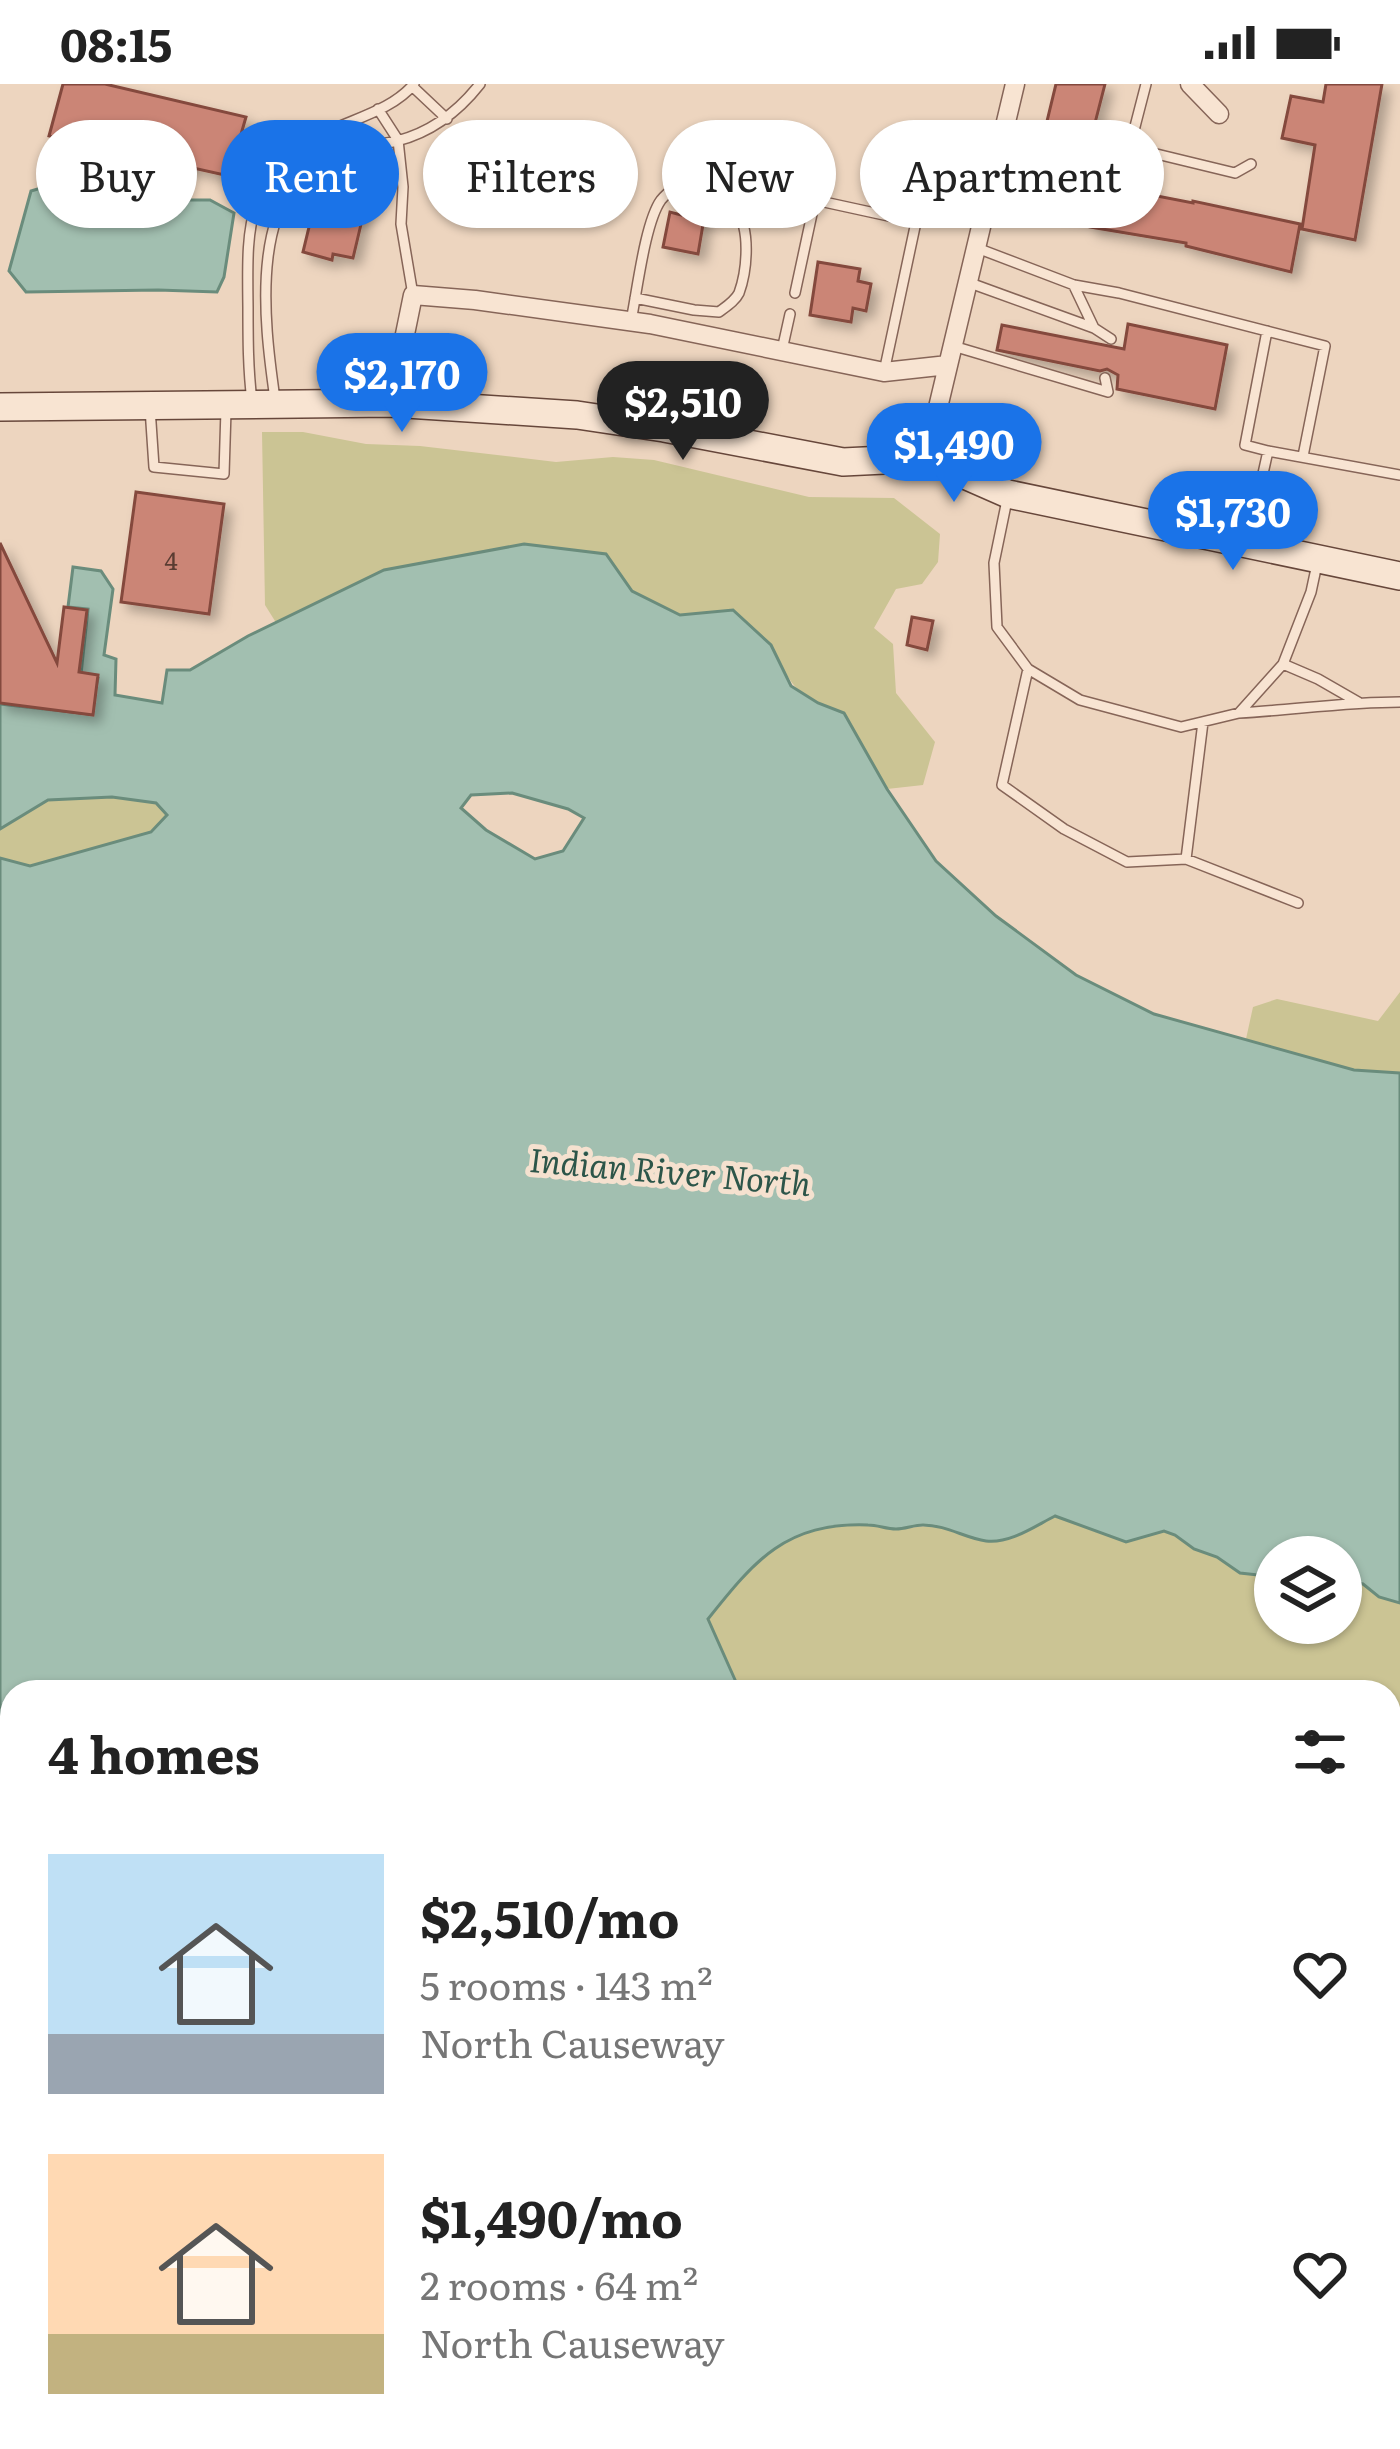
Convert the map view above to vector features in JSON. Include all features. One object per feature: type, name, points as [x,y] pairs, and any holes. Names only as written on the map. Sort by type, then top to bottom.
[{"type":"main road","points":[[0,407],[391,404],[577,415],[843,462],[926,458],[1008,494],[1400,577]]},
{"type":"street","points":[[1006,120],[1015,84]]},
{"type":"street","points":[[1190,84],[1219,114]]},
{"type":"street","points":[[926,458],[981,228]]},
{"type":"street","points":[[391,404],[413,295],[631,321],[884,372],[950,356]]},
{"type":"lane","points":[[399,140],[447,118],[480,84]]},
{"type":"lane","points":[[1146,84],[1131,142],[1136,149],[1234,173],[1251,164]]},
{"type":"lane","points":[[252,405],[248,238],[251,215],[265,185],[301,148],[398,99],[414,86],[447,118]]},
{"type":"lane","points":[[379,109],[386,120]]},
{"type":"lane","points":[[399,149],[401,224],[413,295]]},
{"type":"lane","points":[[631,321],[635,298],[651,226],[659,202],[675,187],[715,196],[736,209],[746,234],[738,297],[719,312],[635,298]]},
{"type":"lane","points":[[795,293],[815,200],[860,210]]},
{"type":"lane","points":[[150,406],[154,467],[224,474],[270,365],[267,264],[272,228]]},
{"type":"lane","points":[[884,372],[915,228]]},
{"type":"lane","points":[[976,248],[1074,285],[1325,346],[1303,456]]},
{"type":"lane","points":[[968,282],[1094,328],[1111,339]]},
{"type":"lane","points":[[1074,285],[1094,328]]},
{"type":"lane","points":[[782,351],[790,314]]},
{"type":"lane","points":[[1267,331],[1245,445],[1400,475]]},
{"type":"lane","points":[[950,356],[1108,392],[1105,378]]},
{"type":"lane","points":[[1251,545],[1268,451]]},
{"type":"lane","points":[[1008,494],[994,563],[998,628],[1028,669],[1080,700],[1181,727],[1239,713],[1400,702]]},
{"type":"lane","points":[[1239,713],[1283,664],[1311,592],[1318,559]]},
{"type":"lane","points":[[1283,664],[1358,702]]},
{"type":"lane","points":[[1028,669],[1002,785],[1064,829],[1127,862],[1186,859],[1298,903]]},
{"type":"lane","points":[[1186,859],[1203,722]]},
{"type":"shaded area","points":[[262,432],[303,432],[366,444],[556,462],[613,457],[654,460],[809,497],[894,498],[940,534],[938,562],[922,584],[896,589],[874,628],[893,644],[896,693],[935,742],[923,785],[887,789],[844,713],[798,690],[771,645],[680,615],[524,544],[385,570],[296,615],[280,629],[265,605]]},
{"type":"shaded area","points":[[112,797],[156,803],[167,815],[152,832],[30,866],[0,858],[0,829],[48,800]]},
{"type":"shaded area","points":[[1400,992],[1400,1073],[1354,1070],[1246,1039],[1253,1007],[1277,999],[1378,1021]]},
{"type":"shaded area","points":[[1055,1516],[1126,1542],[1164,1531],[1175,1535],[1240,1573],[1254,1573],[1254,1644],[1362,1644],[1363,1584],[1379,1597],[1400,1603],[1400,1680],[735,1680],[708,1620],[757,1561],[777,1545],[809,1532],[857,1525],[934,1526],[983,1540],[1004,1540]]},
{"type":"water","points":[[36,190],[36,228],[197,228],[197,200],[221,206],[221,228],[232,228],[217,292],[26,292],[9,271],[31,191]]},
{"type":"water","name":"Indian River North","points":[[524,544],[606,554],[632,591],[680,615],[733,610],[771,645],[791,686],[844,713],[887,789],[936,861],[996,916],[1076,975],[1154,1014],[1354,1070],[1400,1073],[1400,1603],[1379,1597],[1362,1584],[1362,1536],[1254,1536],[1254,1575],[1240,1573],[1164,1531],[1126,1542],[1055,1516],[995,1541],[931,1526],[840,1526],[815,1530],[775,1549],[741,1579],[708,1619],[735,1680],[0,1680],[0,858],[30,866],[151,832],[167,815],[156,803],[112,797],[48,800],[0,829],[0,704],[90,714],[98,678],[81,674],[88,609],[68,607],[73,567],[101,571],[113,589],[104,655],[116,659],[115,695],[162,703],[167,670],[190,670],[248,636],[384,570]],"holes":[[[512,793],[568,809],[584,818],[563,851],[535,859],[486,830],[461,808],[471,795]]]},
{"type":"building","points":[[63,84],[105,84],[246,117],[221,120],[221,174],[197,169],[197,120],[53,120]]},
{"type":"building","points":[[1056,84],[1105,84],[1096,120],[1047,120]]},
{"type":"building","points":[[1326,84],[1382,84],[1355,240],[1302,229],[1315,145],[1282,138],[1291,96],[1323,102]]},
{"type":"building","points":[[1164,197],[1300,224],[1291,272],[1186,243],[1096,228],[1164,228]]},
{"type":"building","points":[[309,228],[360,228],[353,258],[333,254],[332,260],[303,252]]},
{"type":"building","points":[[667,228],[702,228],[698,254],[663,247]]},
{"type":"building","points":[[818,262],[860,269],[858,281],[871,284],[866,311],[853,308],[851,322],[810,315]]},
{"type":"building","points":[[1128,324],[1227,345],[1215,409],[1117,389],[1118,375],[1107,369],[997,350],[1002,325],[1124,349]]},
{"type":"building","points":[[136,492],[224,504],[209,614],[121,602]]},
{"type":"building","points":[[0,543],[57,663],[64,607],[87,610],[79,672],[98,675],[93,715],[0,703]]},
{"type":"building","points":[[912,617],[933,621],[927,650],[907,645]]}]
